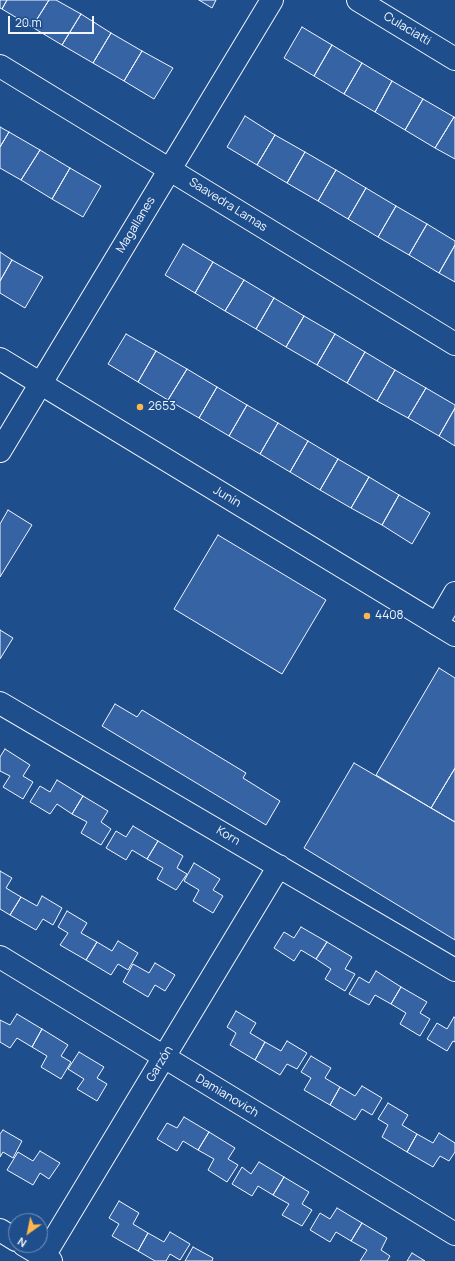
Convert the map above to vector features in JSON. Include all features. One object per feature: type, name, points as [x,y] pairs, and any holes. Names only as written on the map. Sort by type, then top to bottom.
[{"type":"street","name":"Magallanes","points":[[0,451],[272,0]]},
{"type":"street","name":"Culaciatti","points":[[358,0],[455,59]]},
{"type":"street","name":"Saavedra Lamas","points":[[0,66],[455,344]]},
{"type":"street","name":"Junín","points":[[0,359],[446,629]]},
{"type":"street","points":[[446,629],[455,593]]},
{"type":"street","name":"Korn","points":[[0,702],[455,970]]},
{"type":"street","name":"Garzón","points":[[45,1260],[164,1057],[279,866]]},
{"type":"street","name":"Damianovich","points":[[0,957],[455,1234]]},
{"type":"street","points":[[35,1253],[45,1260]]},
{"type":"building","points":[[0,0],[7,0],[2,9],[0,8]]},
{"type":"building","points":[[7,0],[49,0],[32,27],[2,9]]},
{"type":"building","points":[[49,0],[56,0],[81,14],[62,45],[32,27]]},
{"type":"building","points":[[199,0],[216,0],[212,8]]},
{"type":"building","points":[[81,14],[111,33],[93,63],[62,45]]},
{"type":"building","points":[[302,27],[332,45],[314,76],[284,58]]},
{"type":"building","points":[[111,33],[142,51],[124,81],[93,63]]},
{"type":"building","points":[[332,45],[362,63],[344,94],[314,76]]},
{"type":"building","points":[[142,51],[173,68],[154,99],[124,81]]},
{"type":"building","points":[[362,63],[392,81],[375,112],[344,94]]},
{"type":"building","points":[[392,81],[423,99],[405,130],[375,112]]},
{"type":"building","points":[[423,99],[454,117],[435,148],[405,130]]},
{"type":"building","points":[[245,116],[275,135],[257,165],[227,147]]},
{"type":"building","points":[[454,117],[455,118],[455,159],[435,148]]},
{"type":"building","points":[[0,127],[9,132],[0,147]]},
{"type":"building","points":[[9,132],[40,150],[21,180],[0,168],[0,147]]},
{"type":"building","points":[[275,135],[305,152],[287,183],[257,165]]},
{"type":"building","points":[[40,150],[70,168],[52,199],[21,180]]},
{"type":"building","points":[[305,152],[336,170],[318,201],[287,183]]},
{"type":"building","points":[[70,168],[101,186],[83,217],[52,199]]},
{"type":"building","points":[[336,170],[366,188],[348,219],[318,201]]},
{"type":"building","points":[[366,188],[396,206],[378,237],[348,219]]},
{"type":"building","points":[[396,206],[427,224],[409,255],[378,237]]},
{"type":"building","points":[[427,224],[455,241],[455,245],[439,273],[409,255]]},
{"type":"building","points":[[183,244],[213,262],[195,293],[165,275]]},
{"type":"building","points":[[455,245],[455,282],[439,273]]},
{"type":"building","points":[[0,252],[12,260],[0,281]]},
{"type":"building","points":[[12,260],[43,277],[25,308],[0,293],[0,281]]},
{"type":"building","points":[[213,262],[244,280],[225,311],[195,293]]},
{"type":"building","points":[[244,280],[274,298],[256,329],[225,311]]},
{"type":"building","points":[[274,298],[304,316],[286,347],[256,329]]},
{"type":"building","points":[[304,316],[335,334],[317,365],[286,347]]},
{"type":"building","points":[[126,334],[156,351],[138,382],[108,364]]},
{"type":"building","points":[[335,334],[365,352],[347,383],[317,365]]},
{"type":"building","points":[[156,351],[187,369],[168,400],[138,382]]},
{"type":"building","points":[[365,352],[395,370],[377,401],[347,383]]},
{"type":"building","points":[[187,369],[217,387],[199,418],[168,400]]},
{"type":"building","points":[[395,370],[426,388],[408,418],[377,401]]},
{"type":"building","points":[[217,387],[247,405],[229,436],[199,418]]},
{"type":"building","points":[[426,388],[455,405],[455,408],[439,436],[408,418]]},
{"type":"building","points":[[247,405],[278,423],[260,454],[229,436]]},
{"type":"building","points":[[455,408],[455,446],[439,436]]},
{"type":"building","points":[[278,423],[308,441],[290,472],[260,454]]},
{"type":"building","points":[[308,441],[338,459],[320,490],[290,472]]},
{"type":"building","points":[[338,459],[369,477],[351,508],[320,490]]},
{"type":"building","points":[[369,477],[399,495],[382,525],[351,508]]},
{"type":"building","points":[[399,495],[430,513],[412,544],[382,525]]},
{"type":"building","points":[[8,510],[32,525],[0,577],[0,524]]},
{"type":"building","points":[[218,535],[326,600],[282,674],[174,609]]},
{"type":"building","points":[[0,630],[13,638],[0,659]]},
{"type":"building","points":[[439,668],[455,678],[455,768],[431,808],[376,775]]},
{"type":"building","points":[[115,704],[137,717],[142,710],[246,773],[243,778],[280,801],[266,825],[102,726]]},
{"type":"building","points":[[5,749],[30,765],[23,776],[33,782],[23,799],[3,787],[10,776],[0,771],[0,757]]},
{"type":"building","points":[[354,763],[455,822],[455,940],[304,848]]},
{"type":"building","points":[[455,768],[455,822],[431,808]]},
{"type":"building","points":[[57,780],[83,796],[72,814],[57,804],[50,814],[30,802],[40,786],[50,792]]},
{"type":"building","points":[[83,796],[108,811],[101,822],[111,829],[101,845],[81,833],[87,822],[72,814]]},
{"type":"building","points":[[133,826],[158,841],[147,859],[132,850],[126,860],[106,848],[116,831],[126,837]]},
{"type":"building","points":[[158,841],[183,856],[177,868],[187,874],[176,890],[157,879],[163,868],[147,859]]},
{"type":"building","points":[[194,863],[220,879],[213,890],[223,896],[213,913],[193,901],[199,890],[184,881]]},
{"type":"building","points":[[0,871],[12,878],[6,888],[21,897],[10,915],[0,909]]},
{"type":"building","points":[[42,896],[62,908],[53,925],[43,919],[36,930],[10,915],[21,897],[37,906]]},
{"type":"building","points":[[67,911],[87,923],[81,933],[97,942],[86,960],[60,945],[68,933],[58,927]]},
{"type":"building","points":[[301,927],[327,942],[316,959],[301,950],[294,961],[274,948],[284,932],[294,938]]},
{"type":"building","points":[[118,941],[138,953],[128,970],[118,964],[111,975],[86,960],[97,942],[112,951]]},
{"type":"building","points":[[327,942],[352,957],[345,969],[355,974],[345,991],[325,979],[331,969],[316,959]]},
{"type":"building","points":[[155,963],[175,975],[165,991],[155,985],[148,997],[123,982],[133,964],[149,973]]},
{"type":"building","points":[[376,971],[401,987],[391,1004],[375,995],[369,1005],[349,994],[359,977],[369,983]]},
{"type":"building","points":[[401,987],[427,1002],[420,1013],[430,1019],[420,1036],[400,1024],[406,1013],[391,1004]]},
{"type":"building","points":[[236,1011],[256,1023],[250,1033],[265,1042],[255,1060],[230,1045],[236,1033],[227,1027]]},
{"type":"building","points":[[17,1014],[42,1029],[32,1047],[17,1038],[10,1048],[0,1042],[0,1020],[10,1025]]},
{"type":"building","points":[[454,1017],[455,1042],[453,1041],[447,1051],[427,1039],[437,1023],[447,1029]]},
{"type":"building","points":[[42,1029],[68,1045],[61,1056],[71,1062],[61,1079],[41,1067],[47,1056],[32,1047]]},
{"type":"building","points":[[287,1041],[307,1053],[297,1069],[287,1064],[280,1075],[255,1060],[265,1042],[281,1051]]},
{"type":"building","points":[[79,1052],[104,1067],[97,1078],[107,1084],[97,1101],[77,1089],[84,1079],[68,1069]]},
{"type":"building","points":[[311,1056],[331,1068],[325,1078],[340,1087],[330,1105],[304,1090],[311,1078],[301,1072]]},
{"type":"building","points":[[362,1086],[382,1098],[372,1115],[362,1109],[355,1120],[330,1105],[340,1087],[355,1096]]},
{"type":"building","points":[[388,1103],[408,1115],[402,1125],[417,1134],[407,1152],[382,1137],[388,1125],[378,1119]]},
{"type":"building","points":[[184,1117],[209,1132],[198,1150],[183,1141],[177,1151],[157,1139],[167,1123],[177,1128]]},
{"type":"building","points":[[3,1130],[22,1141],[13,1158],[3,1152],[0,1157],[0,1134]]},
{"type":"building","points":[[209,1132],[235,1148],[228,1159],[238,1165],[227,1182],[208,1170],[214,1159],[198,1150]]},
{"type":"building","points":[[439,1133],[455,1143],[455,1152],[449,1161],[440,1156],[433,1167],[407,1152],[417,1134],[433,1143]]},
{"type":"building","points":[[40,1151],[60,1163],[49,1179],[40,1173],[33,1185],[7,1170],[18,1152],[33,1161]]},
{"type":"building","points":[[259,1162],[284,1177],[273,1195],[258,1186],[252,1196],[232,1184],[242,1167],[251,1174]]},
{"type":"building","points":[[284,1177],[309,1192],[302,1204],[312,1210],[302,1226],[282,1215],[289,1204],[273,1195]]},
{"type":"building","points":[[119,1201],[139,1213],[133,1224],[148,1233],[138,1251],[112,1236],[119,1224],[109,1218]]},
{"type":"building","points":[[337,1208],[362,1223],[351,1241],[336,1232],[330,1242],[310,1230],[320,1213],[330,1219]]},
{"type":"building","points":[[362,1223],[387,1238],[381,1250],[390,1256],[387,1261],[360,1261],[367,1250],[351,1241]]},
{"type":"building","points":[[170,1232],[190,1244],[180,1260],[170,1254],[166,1261],[155,1261],[138,1251],[148,1233],[164,1242]]},
{"type":"building","points":[[193,1247],[213,1258],[212,1261],[185,1261]]},
{"type":"building","points":[[412,1253],[425,1261],[407,1261]]},
{"type":"place","name":"2653","points":[[140,407]]},
{"type":"place","name":"4408","points":[[367,616]]}]
